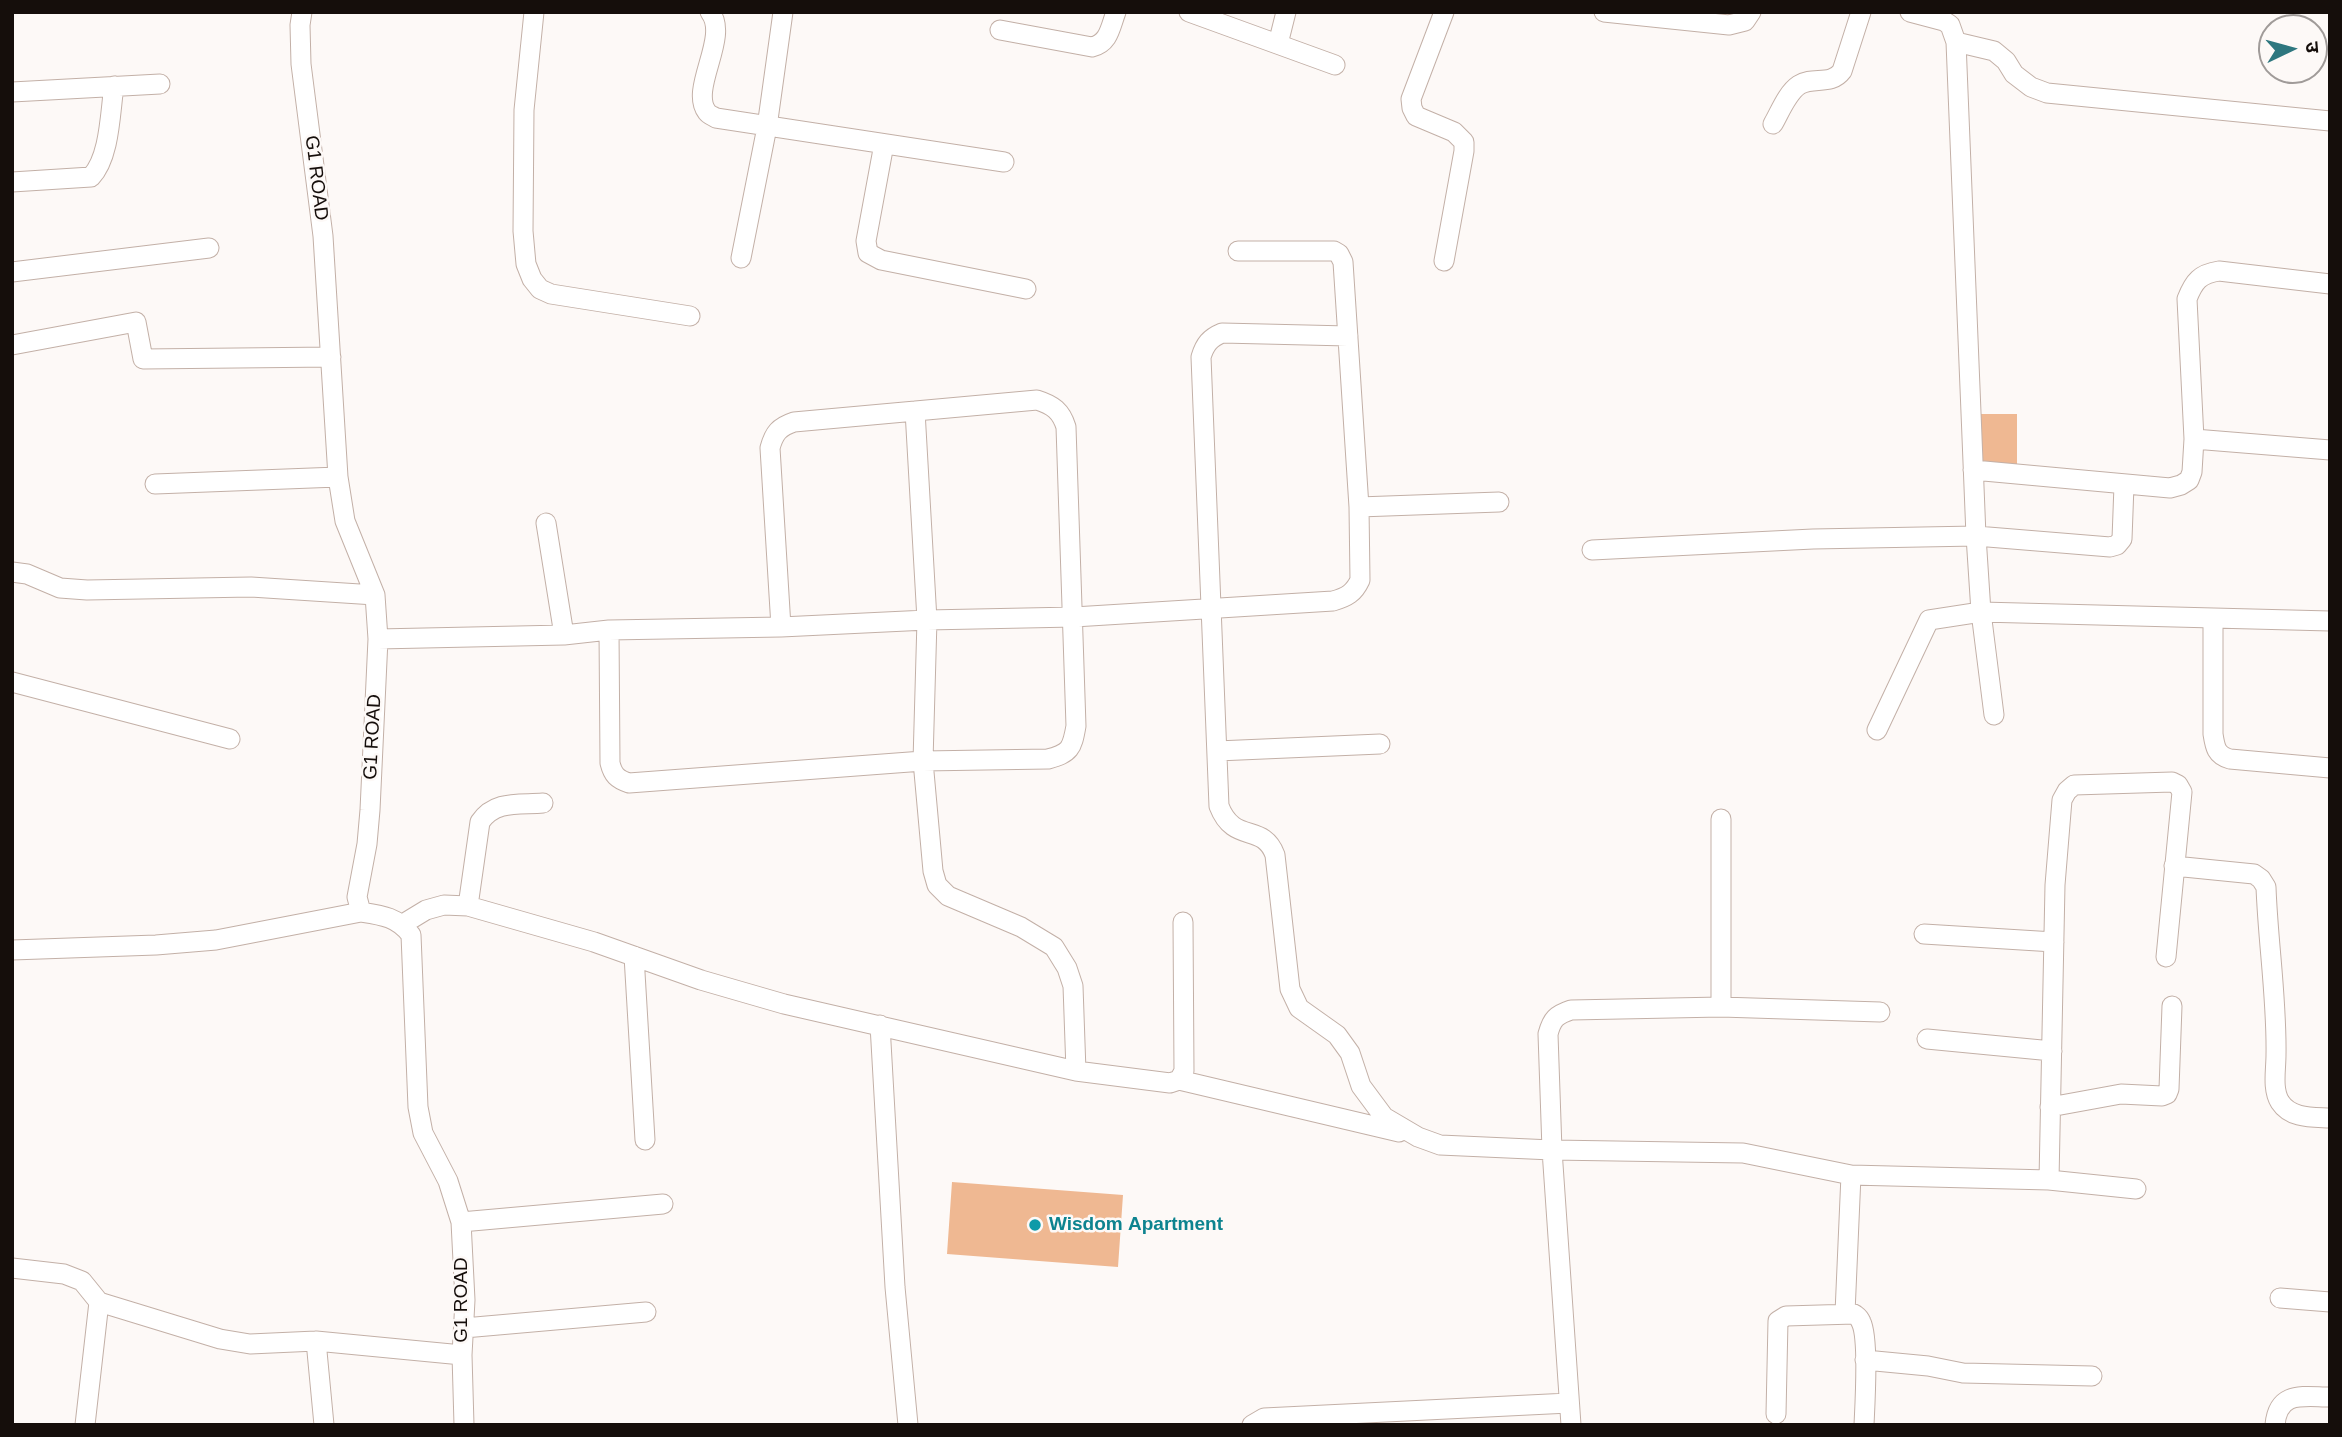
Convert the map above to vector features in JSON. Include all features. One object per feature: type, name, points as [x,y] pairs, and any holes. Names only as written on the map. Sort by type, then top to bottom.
[{"type":"street","name":"G1 ROAD","points":[[302,12],[301,64],[323,236],[338,477],[345,521],[375,595],[378,639],[370,810],[357,897],[361,912]]},
{"type":"street","points":[[534,12],[524,110],[523,231],[526,264],[532,279],[540,289],[551,294],[690,316]]},
{"type":"street","points":[[710,12],[716,25],[703,91],[706,111],[716,118],[1004,162]]},
{"type":"street","points":[[741,258],[767,127],[783,12]]},
{"type":"street","points":[[1000,30],[1091,47],[1100,45],[1107,38],[1116,12]]},
{"type":"street","points":[[1189,12],[1335,65]]},
{"type":"street","points":[[1278,44],[1286,12]]},
{"type":"street","points":[[1444,12],[1411,99],[1416,116],[1454,132],[1464,142],[1444,261]]},
{"type":"street","points":[[1604,12],[1729,25],[1745,21],[1751,12]]},
{"type":"street","points":[[1773,124],[1791,92],[1798,85],[1830,80],[1842,71],[1861,12]]},
{"type":"street","points":[[1910,12],[1944,21],[1950,25],[1956,42],[1976,536],[1981,612],[1994,715]]},
{"type":"street","points":[[1956,42],[1994,51],[2006,61],[2014,75],[2031,87],[2047,93],[2330,121]]},
{"type":"street","points":[[12,92],[160,84]]},
{"type":"street","points":[[12,182],[91,177],[103,159],[114,86]]},
{"type":"street","points":[[884,144],[866,241],[868,253],[881,260],[1026,289]]},
{"type":"street","points":[[12,272],[209,248]]},
{"type":"street","points":[[378,639],[1074,617],[1334,601],[1346,598],[1355,590],[1360,580],[1359,508],[1343,262],[1334,251],[1238,251]]},
{"type":"street","points":[[1973,470],[2124,485],[2170,488],[2181,485],[2189,480],[2192,472],[2194,439],[2187,299],[2193,283],[2204,273],[2219,271],[2330,284]]},
{"type":"street","points":[[12,345],[136,322],[143,359],[331,358]]},
{"type":"street","points":[[1348,336],[1222,332],[1212,337],[1205,345],[1201,357],[1219,806],[1224,819],[1235,829],[1264,838],[1271,844],[1275,855],[1290,989],[1299,1008],[1337,1035],[1350,1053],[1361,1086],[1384,1117],[1418,1137]]},
{"type":"street","points":[[609,630],[610,763],[613,773],[629,783],[923,761],[1048,759],[1065,754],[1073,744],[1076,726],[1066,427],[1062,415],[1051,404],[1037,400],[783,425],[774,433],[770,448],[781,627]]},
{"type":"street","points":[[915,411],[927,620],[923,761],[933,871],[937,885],[948,896],[1021,928],[1054,947],[1067,968],[1073,986],[1076,1071]]},
{"type":"street","points":[[2194,439],[2330,450]]},
{"type":"street","points":[[155,484],[338,477]]},
{"type":"street","points":[[1592,550],[1812,538],[1976,536],[2110,547],[2117,545],[2122,539],[2124,485]]},
{"type":"street","points":[[1359,508],[1499,502]]},
{"type":"street","points":[[546,523],[564,635]]},
{"type":"street","points":[[12,572],[27,574],[60,588],[87,590],[251,587],[375,595]]},
{"type":"street","points":[[1877,730],[1929,620],[1981,612],[2330,621]]},
{"type":"street","points":[[2213,618],[2213,734],[2216,750],[2221,756],[2230,759],[2330,768]]},
{"type":"street","points":[[12,682],[230,739]]},
{"type":"street","points":[[1217,751],[1380,744]]},
{"type":"street","points":[[2049,1180],[2055,885],[2062,800],[2074,785],[2172,782],[2178,785],[2182,792],[2166,957]]},
{"type":"street","points":[[468,906],[480,822],[486,813],[499,806],[543,803]]},
{"type":"street","points":[[1721,819],[1721,1007]]},
{"type":"street","points":[[2174,866],[2254,874],[2262,879],[2266,887],[2276,1021],[2275,1090],[2288,1111],[2300,1116],[2330,1118]]},
{"type":"street","points":[[12,950],[216,940],[361,912],[388,916],[403,924],[426,910],[444,905],[468,906],[594,942],[701,980],[784,1004],[1076,1071],[1170,1083],[1179,1080],[1418,1137],[1440,1145],[1742,1153],[1851,1175],[2049,1180],[2136,1189]]},
{"type":"street","points":[[1179,1080],[1184,1070],[1183,922]]},
{"type":"street","name":"G1 ROAD","points":[[403,924],[411,934],[418,1107],[423,1133],[448,1181],[461,1223],[466,1300],[462,1355],[464,1425]]},
{"type":"street","points":[[1924,934],[2054,942]]},
{"type":"street","points":[[634,956],[645,1140]]},
{"type":"street","points":[[2050,1107],[2121,1094],[2167,1094],[2172,1006]]},
{"type":"street","points":[[1572,1425],[1552,1150],[1548,1034],[1552,1020],[1571,1010],[1721,1007],[1880,1013]]},
{"type":"street","points":[[880,1025],[895,1287],[908,1425]]},
{"type":"street","points":[[1927,1039],[2052,1051]]},
{"type":"street","points":[[1845,1313],[1851,1175]]},
{"type":"street","points":[[461,1223],[663,1203]]},
{"type":"street","points":[[12,1268],[64,1274],[82,1281],[99,1302],[220,1339],[250,1344],[316,1341],[462,1355]]},
{"type":"street","points":[[2280,1298],[2330,1302]]},
{"type":"street","points":[[85,1425],[99,1302]]},
{"type":"street","points":[[464,1328],[646,1312]]},
{"type":"street","points":[[1776,1414],[1778,1321],[1786,1316],[1854,1314],[1860,1318],[1863,1326],[1864,1425]]},
{"type":"street","points":[[316,1341],[324,1425]]},
{"type":"street","points":[[1865,1360],[1928,1366],[1963,1373],[2092,1376]]},
{"type":"street","points":[[2275,1425],[2276,1414],[2283,1401],[2296,1397],[2330,1397]]},
{"type":"street","points":[[1252,1425],[1264,1418],[1569,1403]]},
{"type":"building","points":[[1981,414],[2017,414],[2017,464],[1980,464]]},
{"type":"building","name":"Wisdom Apartment","points":[[952,1182],[1123,1195],[1118,1267],[947,1254]]},
{"type":"place","name":"Wisdom Apartment","points":[[1035,1225]]}]
